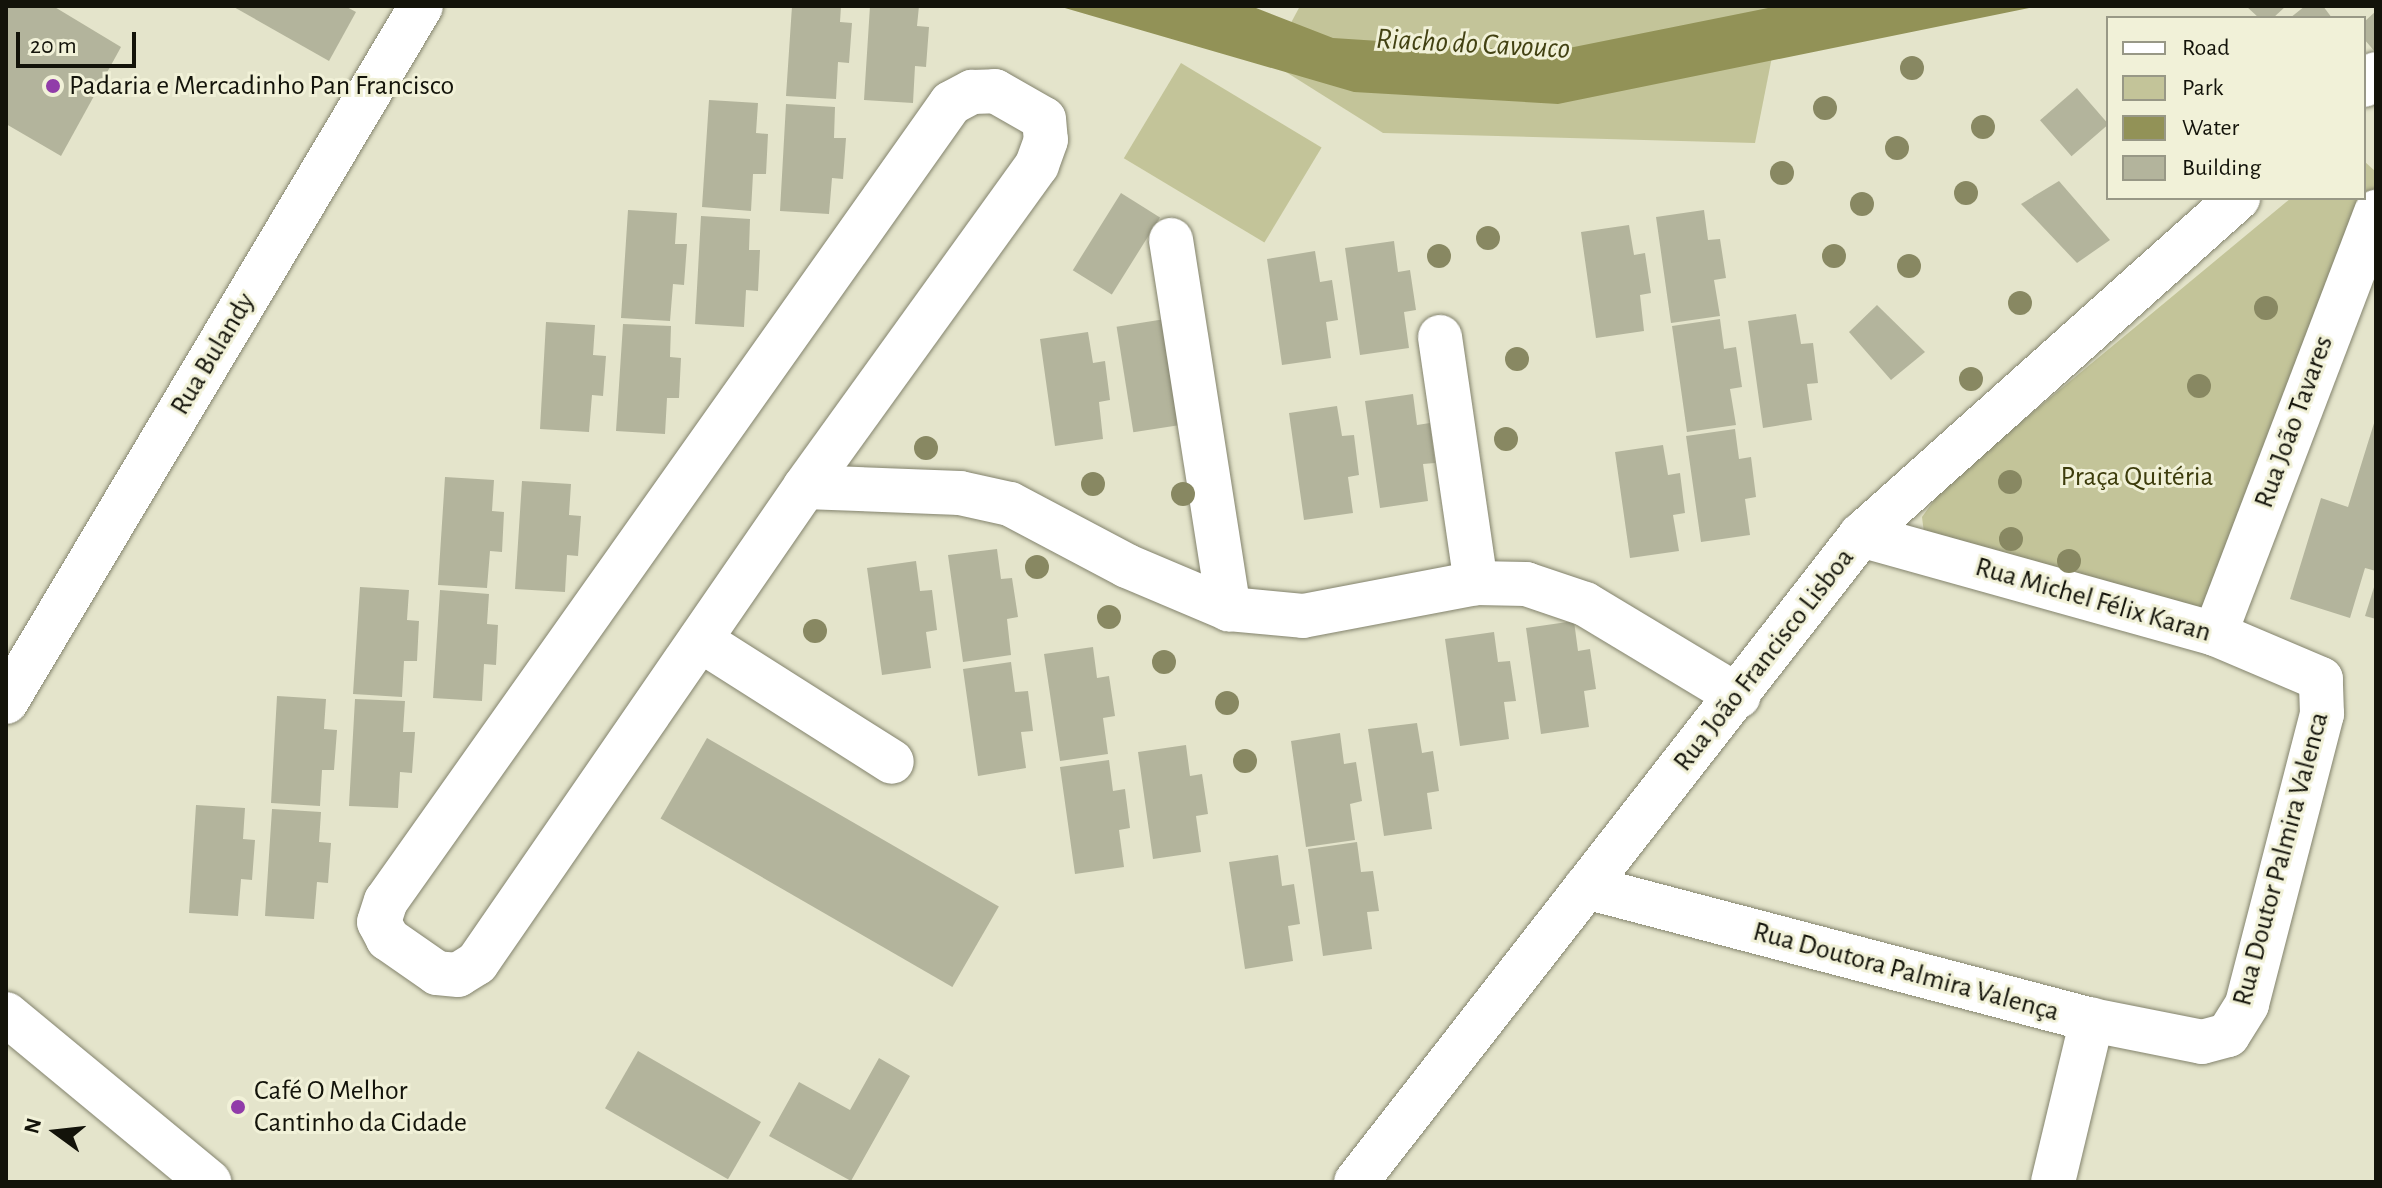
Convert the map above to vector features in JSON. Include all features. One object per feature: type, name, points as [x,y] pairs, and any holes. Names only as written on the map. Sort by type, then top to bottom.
[{"type":"street","name":"Rua Bulandy","points":[[6,702],[421,6]]},
{"type":"street","points":[[995,91],[1044,119],[1046,140],[1037,165],[805,487],[700,640],[477,963],[458,975],[437,973],[388,939],[379,922],[386,901],[951,103],[972,92],[995,91]]},
{"type":"street","name":"Rua João Francisco Lisboa","points":[[1356,1182],[1861,535],[2236,200]]},
{"type":"street","name":"Rua João Tavares","points":[[2215,634],[2376,212]]},
{"type":"street","points":[[1171,240],[1229,609]]},
{"type":"street","points":[[1440,337],[1476,583]]},
{"type":"street","points":[[805,487],[960,493],[1010,504],[1139,571],[1229,609],[1303,616],[1476,583],[1526,584],[1585,604],[1738,696]]},
{"type":"street","name":"Rua Michel Félix Karan","points":[[1861,535],[2215,634],[2321,679]]},
{"type":"street","points":[[700,640],[892,762]]},
{"type":"street","name":"Rua Doutor Palmira Valenca","points":[[2228,1035],[2251,989],[2322,714],[2321,679]]},
{"type":"street","name":"Rua Doutora Palmira Valença","points":[[1586,887],[2092,1020],[2202,1042],[2228,1035]]},
{"type":"street","points":[[6,1014],[209,1182]]},
{"type":"street","points":[[2053,1182],[2092,1020]]},
{"type":"green space","points":[[1300,6],[1782,6],[1755,143],[1383,133],[1270,62]]},
{"type":"green space","points":[[1181,63],[1322,147],[1264,243],[1124,158]]},
{"type":"green space","name":"Praça Quitéria","points":[[2366,163],[2376,172],[2376,183],[2204,605],[2194,609],[1924,533],[1922,517],[1945,485],[2289,200],[2366,200]]},
{"type":"water","points":[[1058,6],[1251,6],[1333,38],[1549,52],[1778,6],[2039,6],[1558,104],[1354,92]]},
{"type":"building","name":"Padaria e Mercadinho Pan Francisco","points":[[6,6],[53,6],[121,47],[61,156],[6,124]]},
{"type":"building","points":[[232,6],[345,6],[356,12],[329,61]]},
{"type":"building","points":[[792,6],[841,6],[840,22],[852,23],[849,63],[838,62],[836,99],[786,96]]},
{"type":"building","points":[[870,6],[919,6],[917,26],[929,27],[926,67],[915,66],[913,103],[864,100]]},
{"type":"building","points":[[2246,6],[2286,6],[2275,16],[2257,16]]},
{"type":"building","points":[[2305,6],[2323,6],[2330,16],[2292,16]]},
{"type":"building","points":[[2376,11],[2376,53],[2366,41],[2366,20]]},
{"type":"building","points":[[2077,88],[2106,121],[2106,126],[2072,156],[2040,120]]},
{"type":"building","points":[[709,100],[758,103],[756,133],[768,134],[766,174],[753,174],[751,211],[702,207]]},
{"type":"building","points":[[786,104],[835,107],[834,138],[846,138],[843,179],[832,178],[829,214],[780,211]]},
{"type":"building","points":[[2059,181],[2110,240],[2077,263],[2021,204]]},
{"type":"building","points":[[1121,193],[1160,217],[1112,295],[1073,270]]},
{"type":"building","points":[[628,210],[677,213],[675,244],[687,244],[684,285],[673,284],[670,321],[621,318]]},
{"type":"building","points":[[1704,210],[1708,240],[1720,239],[1726,278],[1714,280],[1720,316],[1671,323],[1656,217]]},
{"type":"building","points":[[701,216],[750,219],[749,250],[760,250],[758,291],[746,290],[744,327],[695,324]]},
{"type":"building","points":[[1629,225],[1634,255],[1645,253],[1651,293],[1640,295],[1644,331],[1596,338],[1581,232]]},
{"type":"building","points":[[1394,241],[1398,272],[1410,270],[1416,310],[1404,312],[1409,348],[1360,355],[1345,248]]},
{"type":"building","points":[[1315,251],[1320,282],[1332,280],[1338,320],[1326,322],[1331,358],[1282,365],[1267,259]]},
{"type":"building","points":[[1877,305],[1925,352],[1891,380],[1849,332]]},
{"type":"building","points":[[1796,314],[1801,344],[1813,343],[1818,383],[1807,384],[1812,420],[1763,428],[1748,321]]},
{"type":"building","points":[[1165,319],[1182,425],[1133,432],[1117,327]]},
{"type":"building","points":[[1720,319],[1724,349],[1736,347],[1742,387],[1730,389],[1736,425],[1687,432],[1672,326]]},
{"type":"building","points":[[546,322],[595,325],[593,355],[606,356],[603,396],[592,395],[589,432],[540,429]]},
{"type":"building","points":[[623,324],[671,326],[670,357],[681,358],[679,398],[667,398],[665,434],[616,431]]},
{"type":"building","points":[[1088,332],[1093,363],[1105,361],[1110,400],[1099,402],[1103,439],[1055,446],[1040,339]]},
{"type":"building","points":[[1413,394],[1417,425],[1430,423],[1435,463],[1423,464],[1428,501],[1380,508],[1365,401]]},
{"type":"building","points":[[1337,406],[1342,436],[1354,435],[1359,475],[1348,477],[1353,513],[1304,520],[1289,413]]},
{"type":"building","points":[[2375,420],[2376,571],[2365,568],[2350,618],[2290,599],[2321,498],[2348,507]]},
{"type":"building","points":[[1735,429],[1739,459],[1751,457],[1756,497],[1745,499],[1750,535],[1701,542],[1686,436]]},
{"type":"building","points":[[1663,445],[1668,475],[1680,473],[1685,513],[1673,515],[1679,551],[1630,558],[1615,452]]},
{"type":"building","points":[[445,477],[494,480],[492,511],[504,512],[502,552],[490,551],[487,588],[438,585]]},
{"type":"building","points":[[522,481],[571,484],[569,515],[581,516],[578,556],[567,555],[565,592],[515,589]]},
{"type":"building","points":[[997,549],[1001,579],[1012,578],[1018,617],[1007,619],[1011,655],[963,662],[948,555]]},
{"type":"building","points":[[916,561],[920,591],[932,590],[937,630],[926,632],[931,668],[882,675],[867,568]]},
{"type":"building","points":[[2376,584],[2376,619],[2365,616]]},
{"type":"building","points":[[360,587],[409,590],[407,620],[419,621],[417,661],[404,661],[402,697],[353,694]]},
{"type":"building","points":[[440,590],[489,594],[487,624],[498,625],[496,665],[484,664],[482,701],[433,698]]},
{"type":"building","points":[[1574,621],[1578,651],[1590,649],[1596,689],[1584,691],[1589,727],[1541,734],[1526,628]]},
{"type":"building","points":[[1494,632],[1498,662],[1510,661],[1516,701],[1504,702],[1509,739],[1460,746],[1445,639]]},
{"type":"building","points":[[1093,647],[1097,678],[1109,676],[1115,716],[1103,718],[1108,754],[1060,761],[1044,654]]},
{"type":"building","points":[[1011,662],[1015,692],[1028,691],[1033,731],[1021,732],[1026,768],[978,776],[963,669]]},
{"type":"building","points":[[277,696],[326,699],[324,729],[337,730],[334,770],[322,770],[320,806],[271,803]]},
{"type":"building","points":[[355,699],[405,701],[403,732],[415,732],[412,773],[400,772],[398,808],[349,806]]},
{"type":"building","points":[[1417,723],[1422,753],[1433,751],[1439,791],[1427,793],[1432,829],[1384,836],[1368,729]]},
{"type":"building","points":[[1340,733],[1344,764],[1356,762],[1362,801],[1350,804],[1355,840],[1306,847],[1291,741]]},
{"type":"building","points":[[707,738],[999,906],[952,987],[660,819]]},
{"type":"building","points":[[1186,745],[1190,776],[1202,774],[1208,814],[1196,816],[1201,852],[1153,859],[1138,752]]},
{"type":"building","points":[[1109,760],[1113,791],[1125,789],[1130,828],[1119,830],[1124,867],[1075,874],[1060,767]]},
{"type":"building","points":[[196,805],[245,808],[243,839],[255,840],[252,880],[241,879],[238,916],[189,913]]},
{"type":"building","points":[[272,809],[321,812],[319,842],[331,843],[328,883],[317,882],[314,919],[265,916]]},
{"type":"building","points":[[1357,842],[1361,872],[1373,871],[1379,911],[1367,912],[1372,949],[1323,956],[1308,849]]},
{"type":"building","points":[[1278,855],[1282,886],[1294,884],[1300,924],[1288,926],[1293,961],[1245,969],[1229,862]]},
{"type":"building","points":[[638,1051],[761,1122],[728,1179],[605,1108]]},
{"type":"building","points":[[879,1058],[910,1076],[851,1181],[769,1136],[799,1082],[850,1110]]},
{"type":"place","name":"Padaria e Mercadinho Pan Francisco","points":[[53,86]]},
{"type":"place","name":"Café O Melhor Cantinho da Cidade","points":[[238,1107]]},
{"type":"water label","name":"Riacho do Cavouco","points":[[1473,44]]}]
